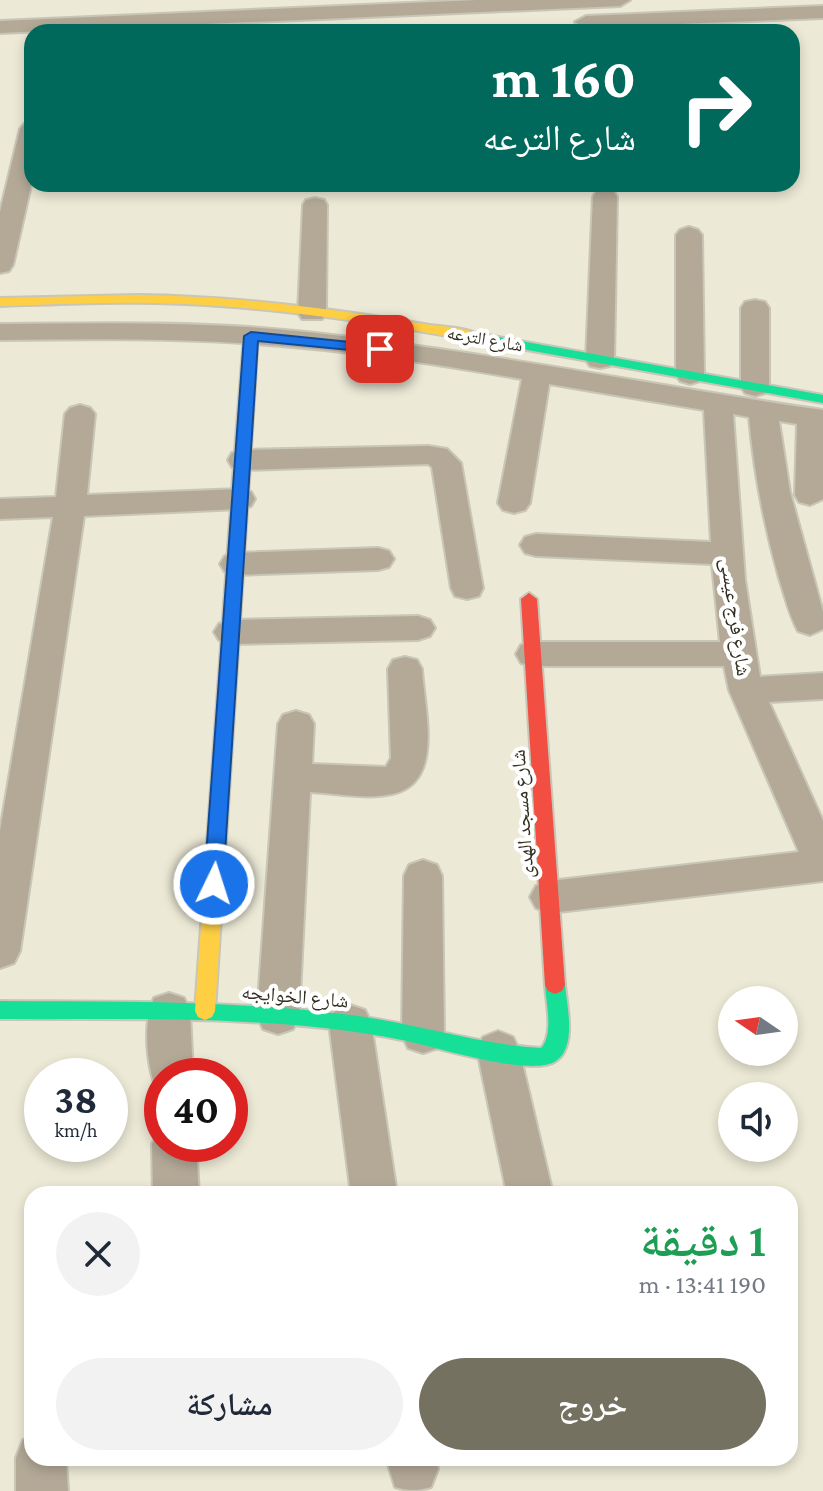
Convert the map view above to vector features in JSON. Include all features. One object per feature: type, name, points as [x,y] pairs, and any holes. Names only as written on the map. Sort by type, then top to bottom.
[{"type":"street","points":[[69,24],[620,0]]},
{"type":"street","points":[[543,24],[823,12]]},
{"type":"street","points":[[0,27],[24,26]]},
{"type":"street","points":[[0,45],[24,44]]},
{"type":"street","points":[[0,265],[24,163]]},
{"type":"street","points":[[600,360],[605,197]]},
{"type":"street","points":[[312,313],[315,205]]},
{"type":"street","points":[[689,235],[690,375]]},
{"type":"street","name":"شارع الترعه","points":[[0,302],[130,299],[213,302],[312,313],[440,331],[690,375],[759,398],[819,412]]},
{"type":"street","points":[[755,308],[759,398],[768,474],[784,545],[810,623]]},
{"type":"street","points":[[176,1058],[187,1011],[231,632],[251,336]]},
{"type":"street","name":"شارع الترعه","points":[[1,338],[251,336],[380,349],[718,403],[759,398]]},
{"type":"street","points":[[514,503],[537,373]]},
{"type":"street","name":"شارع فرج عيسى","points":[[718,403],[727,554],[738,654],[746,690],[823,864]]},
{"type":"street","points":[[810,495],[819,412]]},
{"type":"street","points":[[0,951],[70,506],[80,414]]},
{"type":"street","points":[[243,460],[428,455],[443,459],[467,588]]},
{"type":"street","points":[[0,509],[240,499]]},
{"type":"street","points":[[536,545],[727,554]]},
{"type":"street","points":[[236,564],[378,559]]},
{"type":"street","name":"شارع مسجد الهدى","points":[[529,599],[558,1027]]},
{"type":"street","points":[[231,632],[418,628]]},
{"type":"street","points":[[533,654],[738,654]]},
{"type":"street","points":[[292,777],[389,781],[402,777],[409,768],[405,669]]},
{"type":"street","points":[[746,690],[823,686]]},
{"type":"street","points":[[278,1016],[296,724]]},
{"type":"street","points":[[550,897],[823,864]]},
{"type":"street","points":[[423,876],[423,1035]]},
{"type":"street","name":"شارع الخوايجه","points":[[0,1010],[187,1011],[278,1016],[350,1023],[547,1058],[555,1051],[558,1027]]},
{"type":"street","points":[[350,1023],[373,1186]]},
{"type":"street","points":[[498,1050],[528,1186]]},
{"type":"street","points":[[175,1162],[176,1186]]},
{"type":"street","points":[[41,1466],[42,1491]]},
{"type":"traffic: fast","points":[[242,464],[251,336]]},
{"type":"traffic: fast","points":[[476,337],[823,399]]},
{"type":"traffic: fast","points":[[0,1010],[190,1012],[332,1021],[399,1030],[503,1053],[542,1057],[551,1053],[556,1045],[555,985]]},
{"type":"traffic: slow","points":[[0,302],[138,299],[221,302],[331,314],[476,337]]},
{"type":"traffic: slow","points":[[205,1011],[242,464]]},
{"type":"traffic: jam","points":[[529,599],[555,985]]},
{"type":"route","points":[[214,884],[251,336],[380,349]]}]
